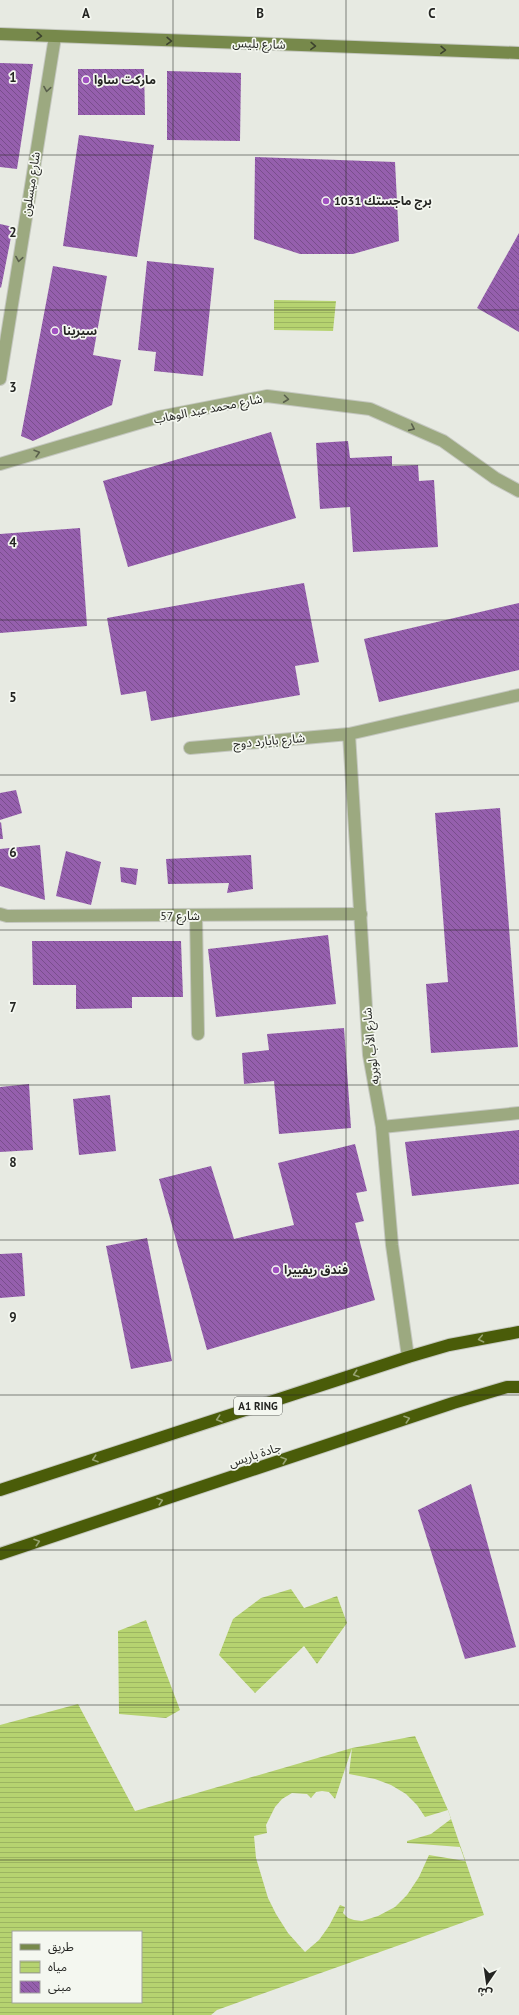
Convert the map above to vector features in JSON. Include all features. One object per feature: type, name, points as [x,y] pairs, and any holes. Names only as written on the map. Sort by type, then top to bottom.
[{"type":"highway","name":"A1 RING","points":[[0,1490],[408,1357],[450,1345],[519,1332]]},
{"type":"highway","name":"جادة باريس","points":[[0,1554],[453,1403],[508,1387],[519,1386]]},
{"type":"street","name":"شارع بليس","points":[[0,34],[519,53]]},
{"type":"street","name":"شارع ميسلون","points":[[0,379],[55,37]]},
{"type":"street","name":"شارع محمد عبد الوهاب","points":[[0,464],[159,417],[267,396],[370,409],[443,441],[495,478],[519,491]]},
{"type":"street","name":"شارع بايارد دوج","points":[[190,748],[349,734],[519,695]]},
{"type":"street","name":"شارع الأب لوبريه","points":[[349,734],[369,1055],[382,1127],[392,1244],[408,1357]]},
{"type":"street","name":"شارع 57","points":[[4,915],[196,916],[360,914]]},
{"type":"street","points":[[196,916],[198,1034]]},
{"type":"street","points":[[382,1127],[519,1113]]},
{"type":"water","points":[[274,300],[336,301],[333,331],[274,330]]},
{"type":"water","points":[[291,1589],[304,1608],[337,1596],[347,1623],[317,1664],[304,1646],[255,1693],[219,1655],[233,1619],[261,1598]]},
{"type":"water","points":[[146,1620],[180,1710],[166,1718],[119,1714],[118,1631]]},
{"type":"water","points":[[78,1704],[135,1811],[352,1748],[415,1736],[448,1810],[484,1915],[217,2010],[211,2015],[0,2015],[0,1725]]},
{"type":"pier","points":[[352,1748],[349,1774],[375,1779],[391,1785],[406,1794],[417,1805],[425,1817],[448,1810],[451,1819],[431,1834],[407,1841],[407,1843],[460,1847],[465,1861],[429,1855],[419,1877],[407,1895],[395,1907],[378,1916],[362,1921],[354,1920],[348,1918],[343,1913],[345,1907],[340,1905],[329,1926],[319,1940],[305,1952],[288,1933],[268,1898],[256,1858],[254,1836],[267,1833],[266,1825],[275,1807],[282,1799],[292,1793],[307,1794],[311,1798],[316,1792],[322,1791],[329,1792],[335,1799]]},
{"type":"building","points":[[0,63],[33,64],[17,169],[0,167]]},
{"type":"building","points":[[78,69],[144,69],[145,115],[78,115]]},
{"type":"building","points":[[167,71],[241,73],[240,141],[167,140]]},
{"type":"building","points":[[79,135],[154,145],[137,257],[63,246]]},
{"type":"building","name":"برج ماجستك 1031","points":[[255,157],[395,162],[399,241],[353,254],[300,254],[254,239]]},
{"type":"building","points":[[0,224],[13,227],[1,288],[0,287]]},
{"type":"building","points":[[519,233],[519,332],[477,308]]},
{"type":"building","points":[[147,261],[214,268],[203,376],[154,371],[156,352],[138,350]]},
{"type":"building","points":[[53,266],[107,276],[93,355],[121,360],[112,405],[33,441],[21,436]]},
{"type":"building","points":[[271,432],[296,518],[128,567],[103,481]]},
{"type":"building","points":[[348,441],[350,458],[392,456],[392,466],[418,465],[419,481],[434,480],[438,547],[353,552],[350,507],[320,509],[316,443]]},
{"type":"building","points":[[80,528],[87,626],[0,633],[0,534]]},
{"type":"building","points":[[304,583],[319,662],[295,666],[300,695],[151,721],[146,691],[121,695],[107,618]]},
{"type":"building","points":[[519,603],[519,670],[379,702],[364,639]]},
{"type":"building","points":[[16,790],[22,813],[0,820],[0,793]]},
{"type":"building","points":[[500,808],[518,1047],[431,1053],[426,984],[448,982],[435,813]]},
{"type":"building","points":[[1,822],[3,839],[0,839]]},
{"type":"building","points":[[40,845],[45,900],[0,886],[0,849]]},
{"type":"building","points":[[66,851],[101,862],[91,905],[56,896]]},
{"type":"building","points":[[251,855],[253,889],[227,893],[229,883],[168,884],[166,859]]},
{"type":"building","points":[[120,867],[138,869],[136,885],[121,882]]},
{"type":"building","points":[[328,935],[336,1004],[216,1017],[208,949]]},
{"type":"building","points":[[32,941],[181,941],[183,997],[132,997],[132,1008],[76,1009],[76,985],[33,985]]},
{"type":"building","points":[[344,1028],[351,1128],[279,1134],[274,1081],[244,1084],[242,1053],[269,1050],[267,1034]]},
{"type":"building","points":[[29,1084],[33,1150],[0,1152],[0,1087]]},
{"type":"building","points":[[110,1095],[116,1151],[79,1155],[73,1099]]},
{"type":"building","points":[[519,1130],[519,1184],[412,1196],[405,1142]]},
{"type":"building","name":"فندق ريفييرا","points":[[355,1144],[367,1191],[356,1193],[364,1221],[355,1223],[375,1300],[207,1350],[159,1179],[211,1166],[234,1239],[294,1225],[278,1163]]},
{"type":"building","points":[[147,1238],[172,1361],[131,1369],[106,1246]]},
{"type":"building","points":[[22,1253],[25,1296],[0,1298],[0,1254]]},
{"type":"building","points":[[471,1484],[516,1647],[465,1659],[418,1510]]},
{"type":"place","name":"ماركت ساوا","points":[[86,80]]},
{"type":"place","name":"برج ماجستك 1031","points":[[326,201]]},
{"type":"place","name":"سيرينا","points":[[55,331]]},
{"type":"place","name":"فندق ريفييرا","points":[[276,1270]]}]
